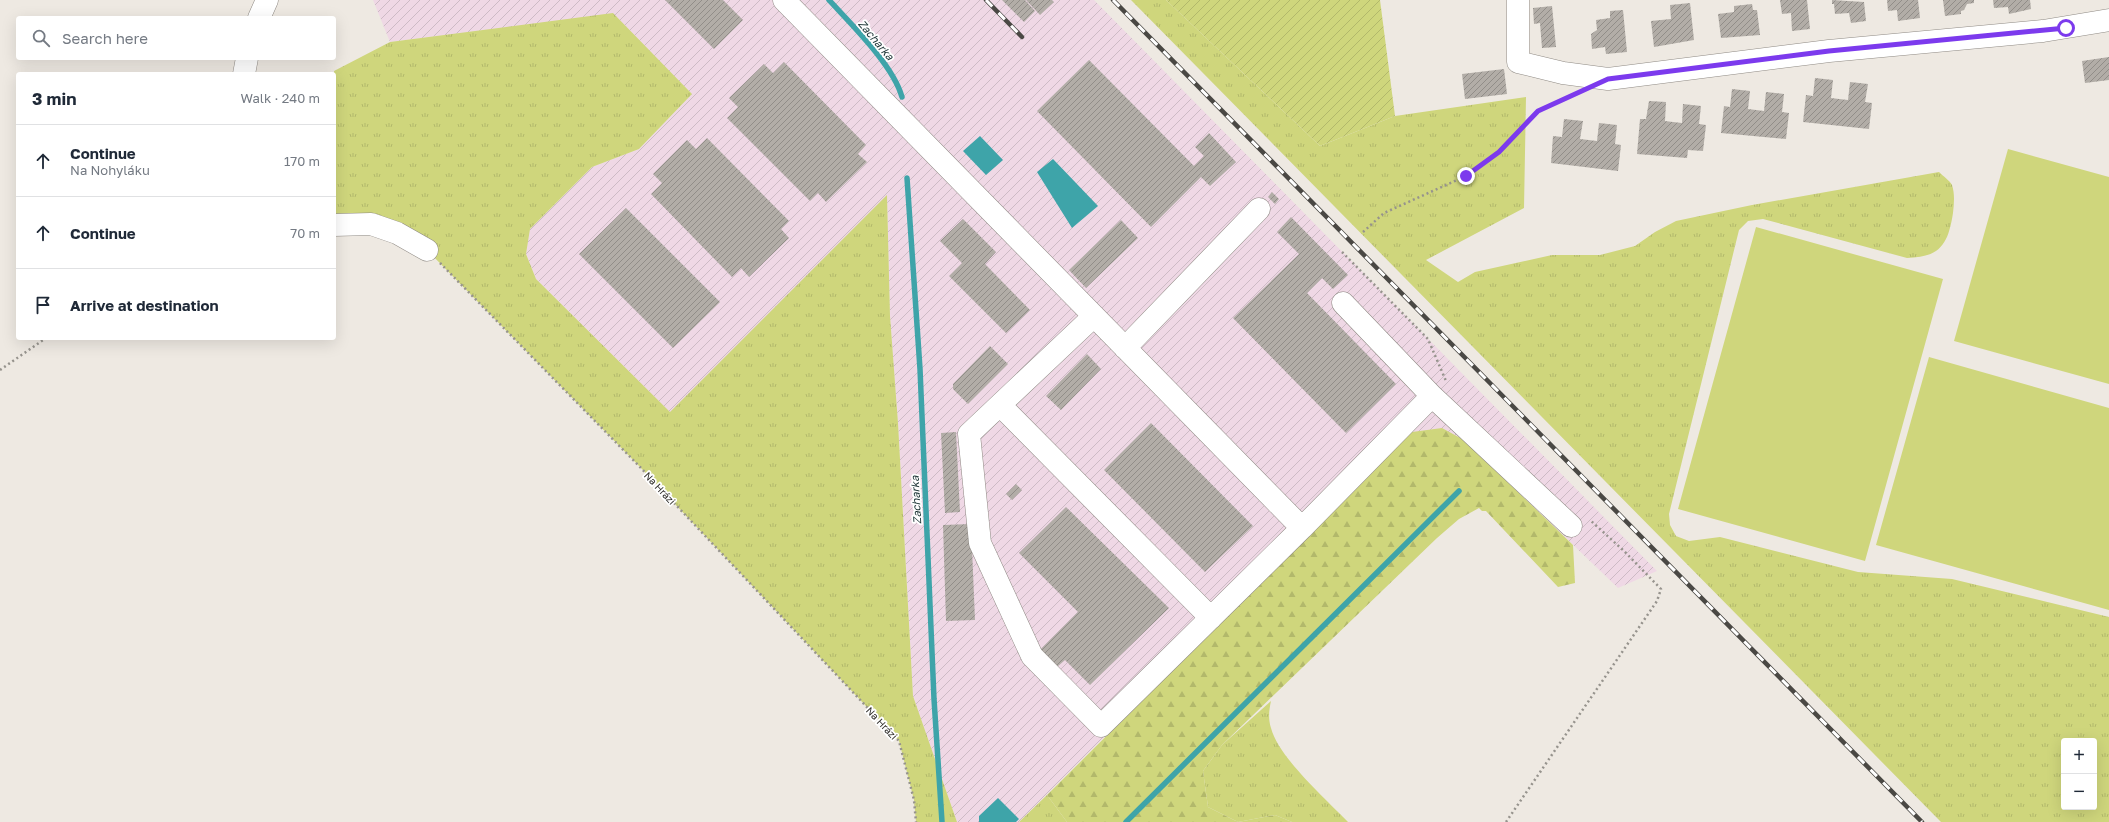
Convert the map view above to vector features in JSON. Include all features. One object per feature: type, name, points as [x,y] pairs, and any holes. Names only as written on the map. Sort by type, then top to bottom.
[{"type":"street","points":[[260,16],[267,0]]},
{"type":"street","points":[[784,0],[1302,528]]},
{"type":"street","points":[[1518,0],[1518,62],[1563,73],[1608,79],[1829,51],[2043,31],[2109,20]]},
{"type":"street","points":[[244,72],[247,60]]},
{"type":"street","points":[[1125,348],[1259,209]]},
{"type":"street","points":[[336,225],[371,224],[397,233],[427,250]]},
{"type":"street","points":[[1343,303],[1578,520]]},
{"type":"street","points":[[1094,316],[969,434],[980,543],[1032,656],[1101,726],[1440,392]]},
{"type":"street","points":[[1000,405],[1212,618]]},
{"type":"path","points":[[1363,232],[1384,213],[1466,176],[1499,152],[1538,111],[1580,92]]},
{"type":"path","name":"Na Hrázi","points":[[427,250],[640,467],[899,741],[914,800],[916,822]]},
{"type":"path","points":[[1342,252],[1428,339],[1440,392]]},
{"type":"path","points":[[0,370],[43,340]]},
{"type":"path","points":[[1506,822],[1658,601],[1661,589],[1624,551],[1578,520]]},
{"type":"shaded area","points":[[373,0],[1094,0],[1657,571],[1618,588],[1464,440],[1412,432],[1019,822],[957,822],[913,696],[898,423],[890,316],[887,196],[670,413],[536,279],[526,254],[530,229],[592,167],[639,149],[692,94],[613,14],[390,42]]},
{"type":"green space","points":[[1131,0],[1166,0],[1320,146],[1395,116],[1526,97],[1524,208],[1426,260],[1458,282],[1475,272],[1552,255],[1600,255],[1635,246],[1655,232],[1676,221],[1752,205],[1939,172],[1948,180],[1953,188],[1954,195],[1951,224],[1945,241],[1935,252],[1927,255],[1907,258],[1763,219],[1748,221],[1739,230],[1669,514],[1670,525],[1676,536],[1689,541],[1720,537],[1858,572],[1952,579],[2109,617],[2109,822],[1941,822]]},
{"type":"green space","points":[[1166,0],[1380,0],[1395,116],[1320,146]]},
{"type":"green space","points":[[613,13],[692,94],[639,149],[592,167],[530,229],[526,254],[536,279],[670,412],[887,195],[890,316],[898,423],[913,696],[957,822],[916,822],[914,800],[899,741],[640,467],[427,250],[336,219],[336,72],[334,71],[390,42]]},
{"type":"green space","points":[[2008,149],[2109,177],[2109,384],[1954,341]]},
{"type":"green space","points":[[1756,227],[1943,279],[1865,561],[1678,509]]},
{"type":"green space","points":[[1929,357],[2109,408],[2109,610],[1876,545]]},
{"type":"green space","points":[[1442,428],[1464,440],[1573,545],[1575,583],[1558,587],[1486,511],[1482,511],[1479,508],[1459,519],[1437,538],[1222,745],[1203,771],[1208,807],[1238,822],[1067,822],[1047,795],[1412,432]]},
{"type":"green space","points":[[1271,701],[1269,714],[1270,725],[1283,752],[1304,778],[1348,822],[1292,822],[1275,815],[1238,822],[1208,807],[1203,771],[1222,745]]},
{"type":"green space","points":[[1047,795],[1067,822],[1019,822]]},
{"type":"green space","points":[[1275,815],[1292,822],[1238,822]]},
{"type":"water","points":[[980,136],[1003,160],[986,175],[963,151]]},
{"type":"water","points":[[1053,159],[1098,206],[1072,228],[1037,172]]},
{"type":"water","points":[[998,798],[1019,819],[1016,822],[979,822],[979,816]]},
{"type":"building","points":[[665,0],[723,0],[743,20],[714,49]]},
{"type":"building","points":[[1002,0],[1025,0],[1035,11],[1024,22]]},
{"type":"building","points":[[1026,0],[1052,0],[1054,2],[1040,15]]},
{"type":"building","points":[[1780,0],[1807,0],[1810,29],[1792,31],[1791,13],[1782,14]]},
{"type":"building","points":[[1832,0],[1864,2],[1866,21],[1851,23],[1849,13],[1835,14]]},
{"type":"building","points":[[1887,0],[1918,0],[1920,18],[1898,21],[1897,10],[1888,11]]},
{"type":"building","points":[[1943,0],[1974,0],[1974,3],[1967,4],[1964,10],[1961,11],[1961,14],[1945,16]]},
{"type":"building","points":[[1993,0],[2030,0],[2031,9],[2009,14],[2008,7],[1994,8]]},
{"type":"building","points":[[1690,3],[1694,40],[1654,47],[1651,21],[1671,19],[1670,5]]},
{"type":"building","points":[[1752,4],[1753,10],[1757,10],[1760,35],[1721,38],[1718,14],[1734,12],[1734,6]]},
{"type":"building","points":[[1552,6],[1556,47],[1542,48],[1540,23],[1534,24],[1533,8]]},
{"type":"building","points":[[1623,10],[1627,52],[1606,54],[1605,47],[1592,49],[1591,34],[1597,30],[1596,20],[1610,18],[1610,11]]},
{"type":"building","points":[[2109,57],[2109,80],[2085,83],[2082,61]]},
{"type":"building","points":[[1089,60],[1194,166],[1204,156],[1195,147],[1209,133],[1236,162],[1210,186],[1201,177],[1151,227],[1037,111]]},
{"type":"building","points":[[784,62],[866,145],[858,154],[867,162],[826,202],[818,193],[810,201],[727,118],[738,107],[729,98],[764,64],[773,73]]},
{"type":"building","points":[[1504,69],[1507,94],[1465,99],[1462,74]]},
{"type":"building","points":[[1815,78],[1833,80],[1831,98],[1839,99],[1848,100],[1850,82],[1868,84],[1865,102],[1872,103],[1869,129],[1803,122],[1806,95],[1813,96]]},
{"type":"building","points":[[1732,89],[1750,91],[1748,109],[1764,111],[1766,92],[1784,94],[1782,112],[1789,113],[1786,139],[1721,133],[1724,106],[1730,107]]},
{"type":"building","points":[[1649,101],[1666,102],[1665,121],[1682,123],[1683,104],[1701,106],[1699,124],[1706,125],[1703,151],[1688,150],[1687,158],[1637,154],[1640,119],[1646,119]]},
{"type":"building","points":[[1564,119],[1583,121],[1580,139],[1597,141],[1599,123],[1617,125],[1615,144],[1621,145],[1618,171],[1551,163],[1553,136],[1562,137]]},
{"type":"building","points":[[707,138],[789,221],[781,229],[789,238],[749,277],[741,268],[732,277],[651,194],[662,183],[653,174],[687,140],[696,149]]},
{"type":"building","points":[[1272,192],[1279,199],[1275,204],[1268,197]]},
{"type":"building","points":[[626,208],[720,302],[673,348],[579,254]]},
{"type":"building","points":[[1291,217],[1348,275],[1333,289],[1322,278],[1307,293],[1396,384],[1346,433],[1233,318],[1299,254],[1277,232]]},
{"type":"building","points":[[963,219],[996,252],[985,264],[1030,310],[1006,333],[949,276],[962,263],[940,241]]},
{"type":"building","points":[[1121,220],[1138,238],[1086,288],[1069,270]]},
{"type":"building","points":[[990,346],[1008,364],[968,404],[953,389],[953,384]]},
{"type":"building","points":[[1087,354],[1101,369],[1061,410],[1046,396]]},
{"type":"building","points":[[1151,423],[1253,526],[1205,572],[1104,470]]},
{"type":"building","points":[[956,432],[960,512],[945,513],[941,433]]},
{"type":"building","points":[[1016,484],[1022,490],[1012,500],[1006,494]]},
{"type":"building","points":[[1066,507],[1169,608],[1090,685],[1065,660],[1057,667],[1040,650],[1078,612],[1019,553]]},
{"type":"building","points":[[971,524],[975,620],[946,621],[943,525]]},
{"type":"waterway","name":"Zacharka","points":[[829,0],[860,33],[881,59],[890,72],[902,97]]},
{"type":"waterway","name":"Zacharka","points":[[907,178],[920,369],[934,699],[942,822]]},
{"type":"waterway","points":[[1126,822],[1459,491]]},
{"type":"railway","points":[[986,0],[1022,37]]},
{"type":"railway","points":[[1113,0],[1922,822]]},
{"type":"route","points":[[1466,176],[1499,152],[1538,111],[1608,79],[1829,51],[2066,28]]}]
